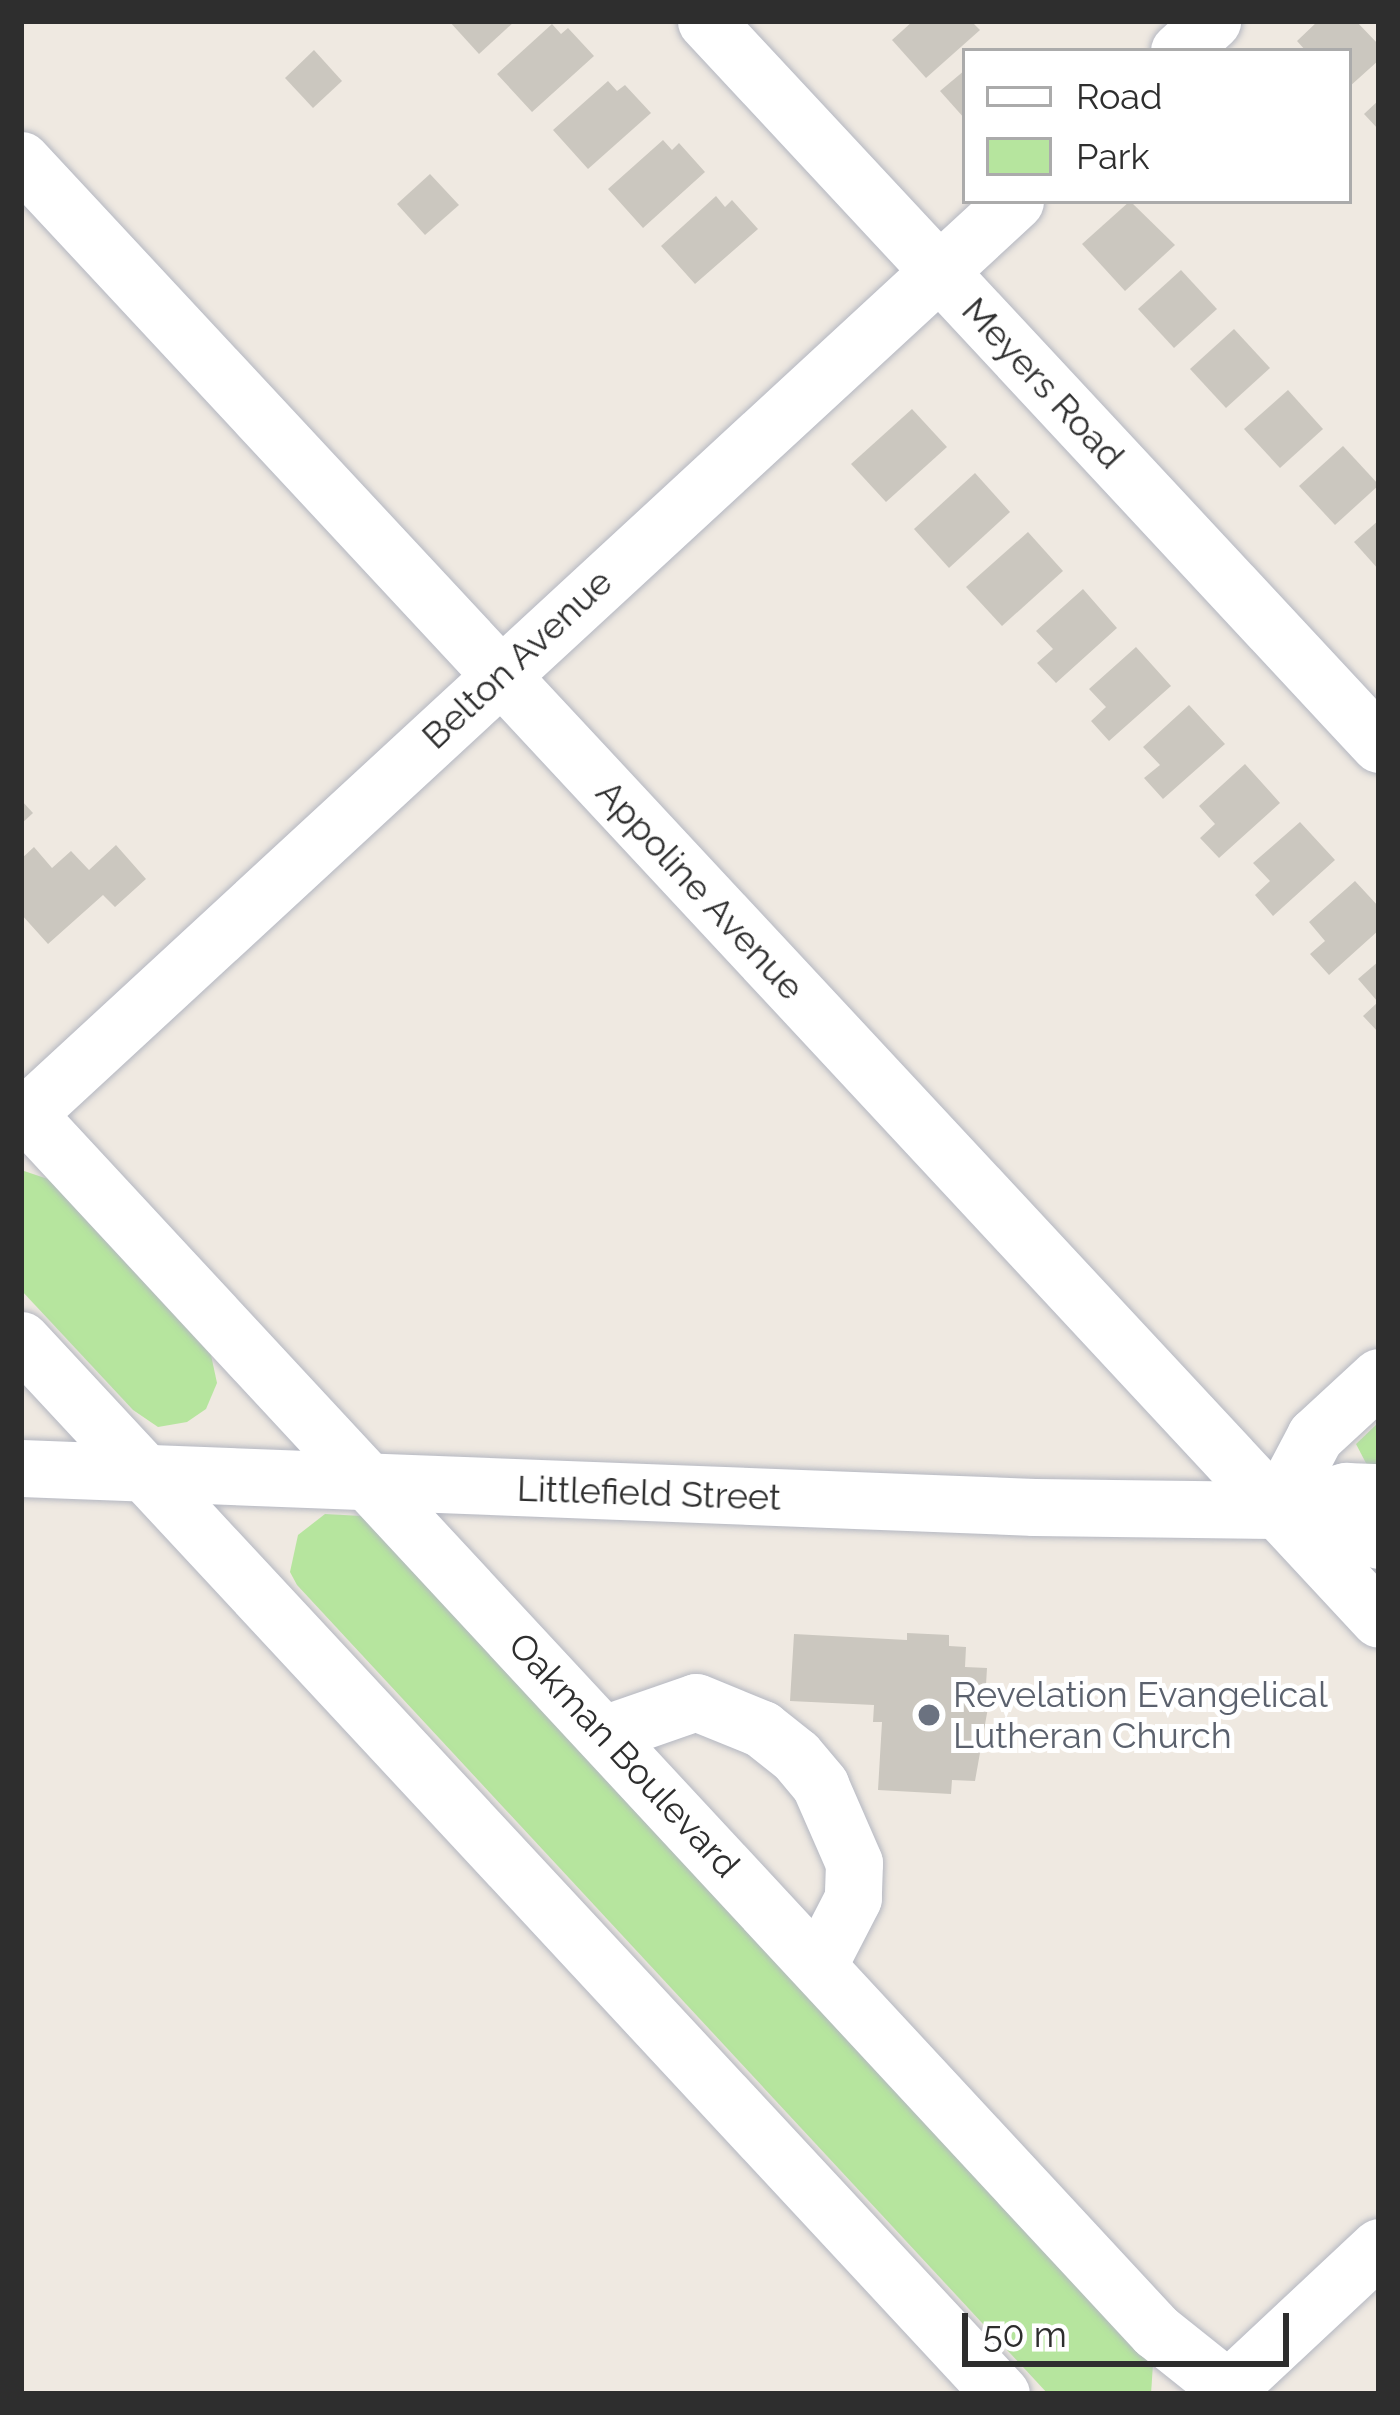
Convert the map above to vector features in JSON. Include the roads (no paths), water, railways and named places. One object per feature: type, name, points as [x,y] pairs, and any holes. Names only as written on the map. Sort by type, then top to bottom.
[{"type":"street","name":"Meyers Road","points":[[706,21],[1379,745]]},
{"type":"street","points":[[1182,48],[1211,21]]},
{"type":"street","name":"Appoline Avenue","points":[[21,160],[1379,1619]]},
{"type":"street","name":"Belton Avenue","points":[[23,1113],[1012,204]]},
{"type":"street","name":"Oakman Boulevard","points":[[23,1113],[1156,2331],[1228,2392]]},
{"type":"street","points":[[21,1340],[1001,2394]]},
{"type":"street","points":[[1276,1510],[1315,1436],[1379,1377]]},
{"type":"street","name":"Littlefield Street","points":[[21,1468],[1276,1510],[1379,1540]]},
{"type":"street","name":"Littlefield Street","points":[[1276,1510],[1346,1492],[1379,1492]]},
{"type":"street","points":[[604,1734],[696,1702],[762,1729],[796,1756],[820,1785],[854,1863],[853,1898],[819,1964]]},
{"type":"street","points":[[1228,2392],[1379,2247]]},
{"type":"place","name":"Revelation Evangelical Lutheran Church","points":[[929,1715]]}]
